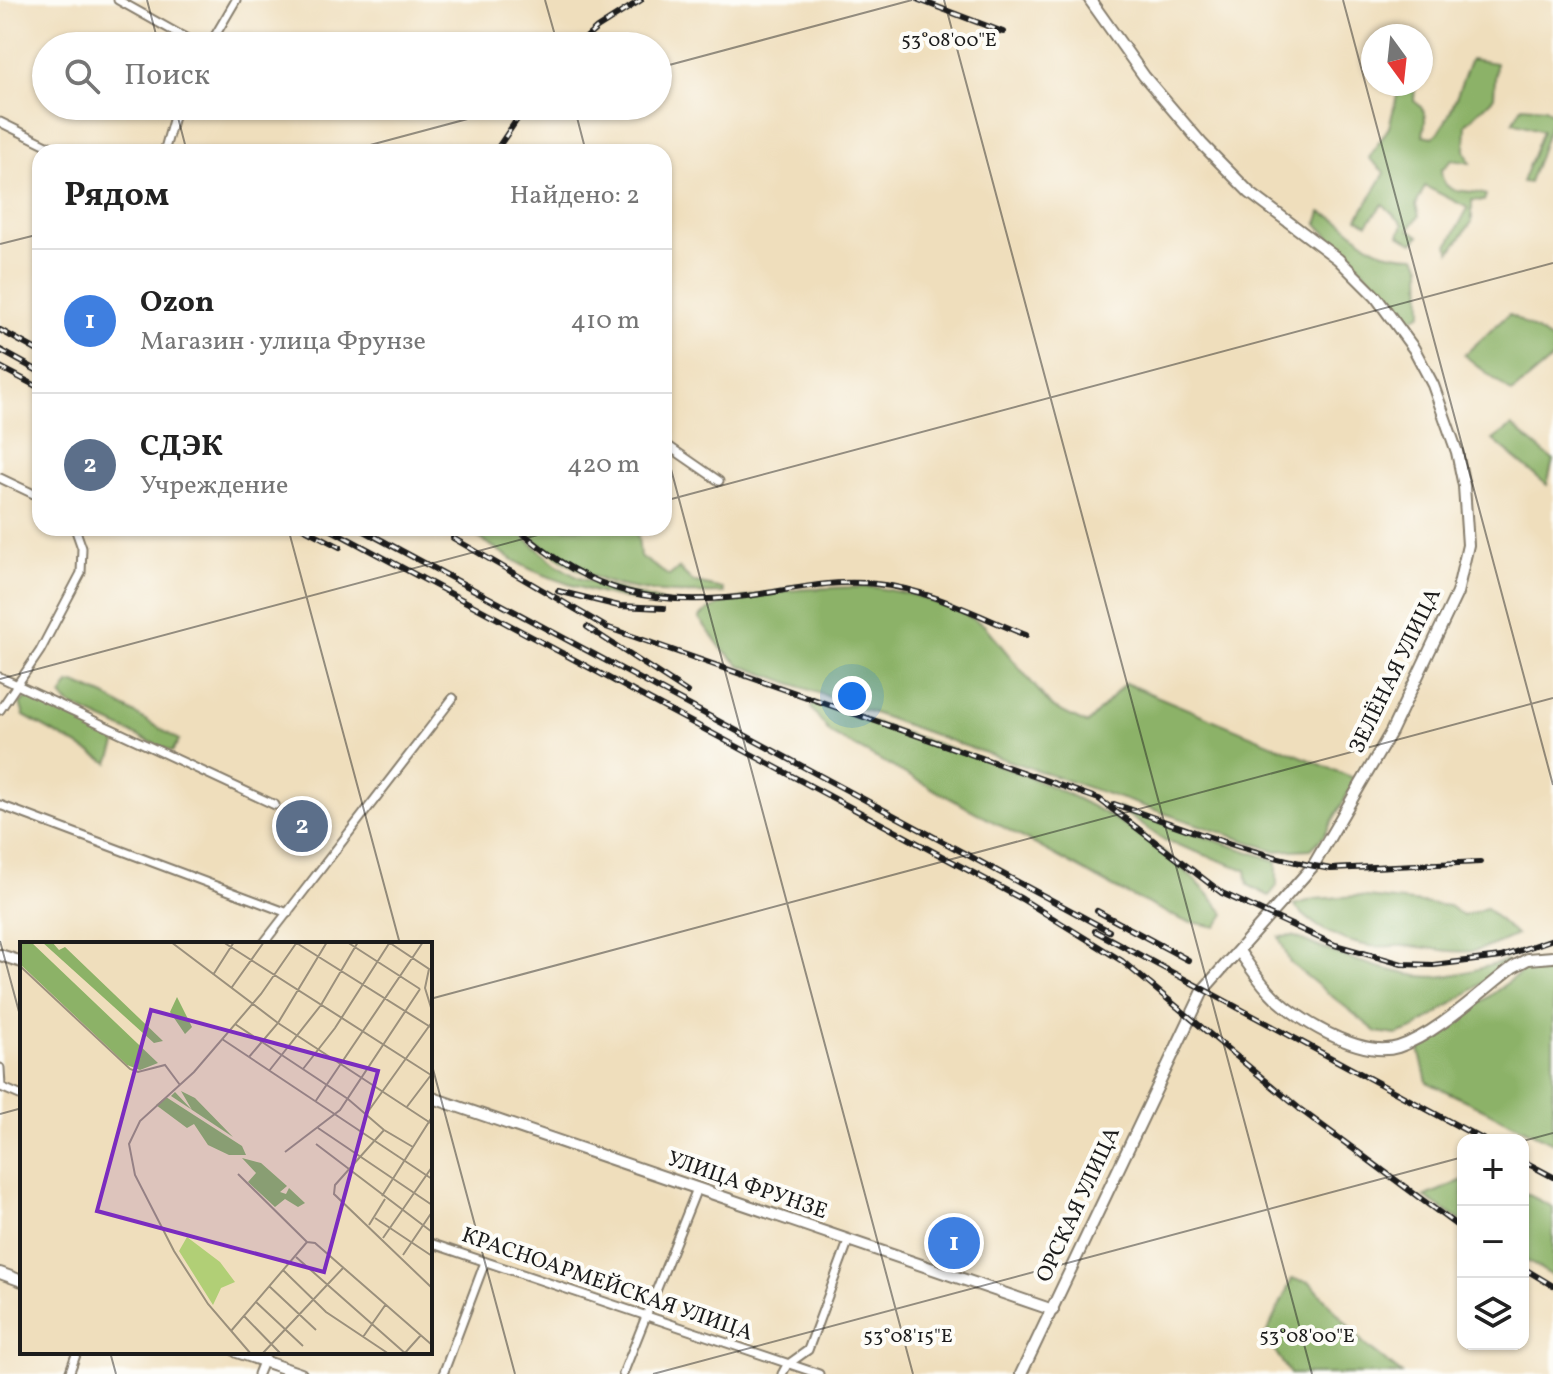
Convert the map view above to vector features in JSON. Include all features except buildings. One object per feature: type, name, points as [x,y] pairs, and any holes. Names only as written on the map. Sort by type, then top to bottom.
[{"type":"street","points":[[118,0],[175,32]]},
{"type":"street","points":[[217,32],[236,0]]},
{"type":"street","name":"ЗЕЛЁНАЯ УЛИЦА","points":[[1090,0],[1144,76],[1202,144],[1250,193],[1338,259],[1376,297],[1414,349],[1433,385],[1457,452],[1468,531],[1464,571],[1433,649],[1386,742],[1313,866],[1239,951],[1224,962],[1204,989],[1171,1052]]},
{"type":"street","points":[[166,144],[173,120]]},
{"type":"street","points":[[0,122],[45,144]]},
{"type":"street","points":[[672,449],[719,481]]},
{"type":"street","points":[[0,478],[32,493]]},
{"type":"street","points":[[0,710],[19,684],[81,573],[82,548],[78,536]]},
{"type":"street","points":[[0,677],[275,805]]},
{"type":"street","points":[[265,942],[453,698]]},
{"type":"street","points":[[0,805],[288,913]]},
{"type":"street","points":[[1239,951],[1269,991],[1290,1011],[1352,1044],[1373,1049],[1395,1048],[1419,1037],[1513,967],[1528,959],[1553,957]]},
{"type":"street","points":[[0,955],[20,961]]},
{"type":"street","name":"ОРСКАЯ УЛИЦА","points":[[1021,1374],[1171,1052]]},
{"type":"street","points":[[0,1068],[1,1088],[20,1095]]},
{"type":"street","name":"УЛИЦА ФРУНЗЕ","points":[[432,1098],[696,1191],[1053,1310]]},
{"type":"street","points":[[623,1374],[696,1191]]},
{"type":"street","points":[[782,1374],[787,1365],[808,1350],[848,1242]]},
{"type":"street","name":"КРАСНОАРМЕЙСКАЯ УЛИЦА","points":[[432,1244],[819,1374]]},
{"type":"street","points":[[443,1374],[485,1262]]},
{"type":"street","points":[[0,1273],[20,1280]]},
{"type":"street","points":[[69,1374],[76,1354]]},
{"type":"street","points":[[258,1374],[266,1356],[301,1374]]},
{"type":"green space","points":[[1471,59],[1496,63],[1494,97],[1466,124],[1465,150],[1470,163],[1452,160],[1441,170],[1446,185],[1451,189],[1486,195],[1484,201],[1472,200],[1472,222],[1450,252],[1448,245],[1468,208],[1425,186],[1416,205],[1419,216],[1409,229],[1419,236],[1413,243],[1399,235],[1403,224],[1383,204],[1367,224],[1358,218],[1385,173],[1369,158],[1389,127],[1397,96],[1414,96],[1414,101],[1425,116],[1423,135],[1433,137],[1450,111]]},
{"type":"green space","points":[[1522,106],[1545,108],[1553,115],[1529,183],[1522,182],[1542,131],[1513,122]]},
{"type":"green space","points":[[1321,212],[1346,226],[1372,247],[1397,255],[1416,256],[1421,266],[1422,313],[1406,322],[1383,290],[1317,224]]},
{"type":"green space","points":[[1509,314],[1553,341],[1553,358],[1512,393],[1464,355]]},
{"type":"green space","points":[[1512,426],[1553,460],[1547,485],[1493,440]]},
{"type":"green space","points":[[476,536],[523,536],[557,565],[579,578],[670,604],[617,597],[566,583],[523,566]]},
{"type":"green space","points":[[532,536],[638,536],[640,556],[669,576],[679,568],[693,582],[723,589],[724,593],[640,590],[592,576],[546,549]]},
{"type":"green space","points":[[873,587],[914,595],[960,612],[984,625],[1052,707],[1087,724],[1125,683],[1356,779],[1324,836],[1311,849],[1276,851],[962,745],[740,665],[722,649],[699,618],[712,608],[755,595],[807,589]]},
{"type":"green space","points":[[75,683],[105,696],[179,740],[172,752],[70,705],[61,696],[69,684]]},
{"type":"green space","points":[[30,696],[118,739],[109,763],[24,716],[20,703]]},
{"type":"green space","points":[[814,702],[981,759],[1037,780],[1090,805],[1140,835],[1186,871],[1225,914],[1216,927],[1182,920],[1119,890],[830,733],[811,708]]},
{"type":"green space","points":[[1116,807],[1277,861],[1277,886],[1269,896],[1248,885],[1246,870],[1164,840]]},
{"type":"green space","points":[[1357,896],[1449,906],[1463,916],[1486,908],[1516,935],[1484,948],[1462,952],[1407,946],[1369,946],[1327,932],[1293,905],[1315,899]]},
{"type":"green space","points":[[1293,936],[1355,960],[1419,976],[1452,975],[1506,961],[1509,965],[1414,1029],[1396,1035],[1377,1032],[1290,963],[1279,937]]},
{"type":"green space","points":[[1538,969],[1553,976],[1553,1143],[1427,1082],[1419,1049],[1523,971]]},
{"type":"green space","points":[[1457,1183],[1457,1218],[1424,1197]]},
{"type":"green space","points":[[1529,1195],[1553,1207],[1553,1276],[1529,1262]]},
{"type":"green space","points":[[1292,1279],[1310,1282],[1365,1345],[1402,1374],[1290,1374],[1265,1336]]},
{"type":"railway","points":[[593,32],[641,0]]},
{"type":"railway","points":[[919,0],[1003,32]]},
{"type":"railway","points":[[500,144],[517,120]]},
{"type":"railway","points":[[0,330],[32,348]]},
{"type":"railway","points":[[0,350],[32,368]]},
{"type":"railway","points":[[0,367],[32,384]]},
{"type":"railway","points":[[319,536],[340,547]]},
{"type":"railway","points":[[343,536],[1022,899],[1122,961],[1301,1110],[1457,1226]]},
{"type":"railway","points":[[374,536],[1109,931]]},
{"type":"railway","points":[[526,536],[572,569],[627,592],[656,597],[719,599],[830,584],[876,584],[934,597],[1026,635]]},
{"type":"railway","points":[[453,538],[606,627],[1099,799],[1222,893],[1335,945],[1402,964],[1433,965],[1501,957],[1553,939]]},
{"type":"railway","points":[[558,591],[619,606],[664,608]]},
{"type":"railway","points":[[587,627],[687,692]]},
{"type":"railway","points":[[1114,804],[1248,849],[1331,869],[1480,862]]},
{"type":"railway","points":[[1097,911],[1188,960]]},
{"type":"railway","points":[[1095,931],[1473,1134]]},
{"type":"railway","points":[[1529,1164],[1553,1177]]},
{"type":"railway","points":[[1529,1272],[1553,1286]]},
{"type":"place","name":"СДЭК","points":[[302,826]]},
{"type":"place","name":"Ozon","points":[[954,1243]]}]
